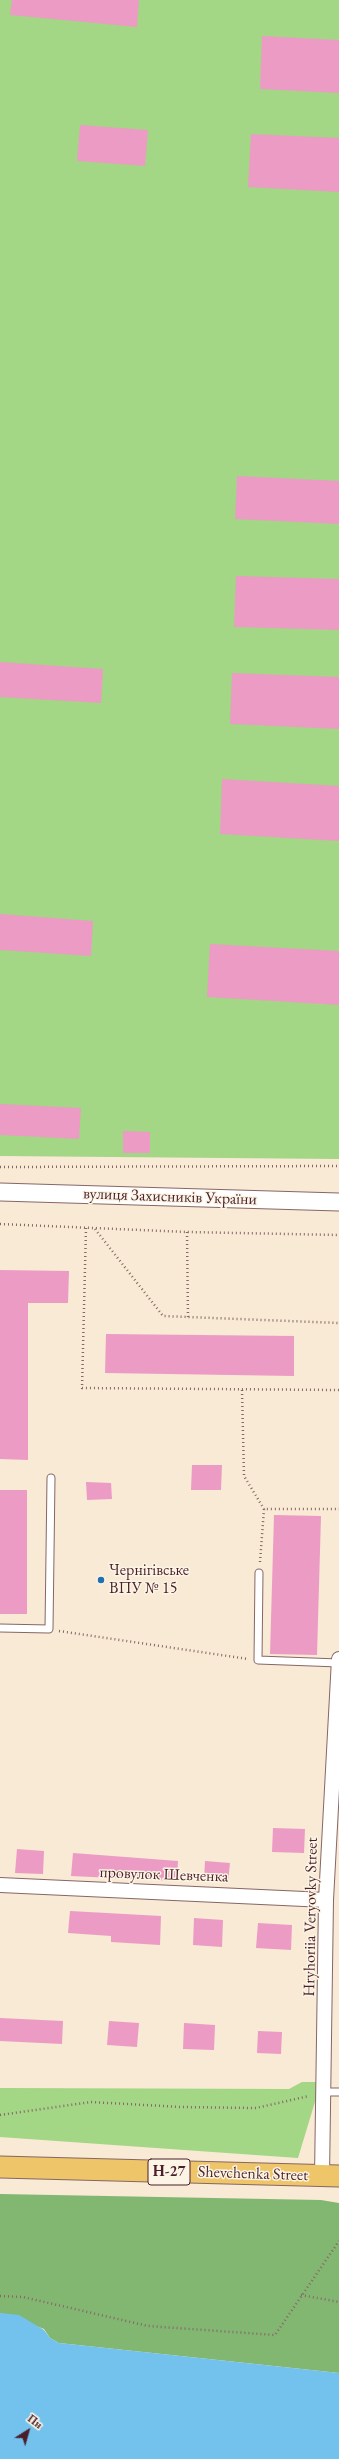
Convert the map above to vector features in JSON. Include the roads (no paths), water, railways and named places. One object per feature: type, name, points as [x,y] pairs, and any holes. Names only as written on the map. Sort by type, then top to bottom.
[{"type":"main road","name":"Shevchenka Street","points":[[0,2167],[331,2176]]},
{"type":"street","name":"вулиця Захисників України","points":[[0,1192],[339,1202]]},
{"type":"street","name":"Hryhoriia Veryovky Street","points":[[331,2176],[332,2092],[326,1900],[339,1659]]},
{"type":"street","name":"провулок Шевченка","points":[[0,1885],[326,1900]]},
{"type":"lane","points":[[0,1628],[48,1629],[51,1478]]},
{"type":"lane","points":[[259,1573],[258,1660],[339,1663]]},
{"type":"water","points":[[0,2313],[19,2315],[44,2330],[50,2338],[59,2343],[339,2373],[339,2459],[0,2459]]},
{"type":"place","name":"Чернігівське ВПУ № 15","points":[[101,1580]]}]
